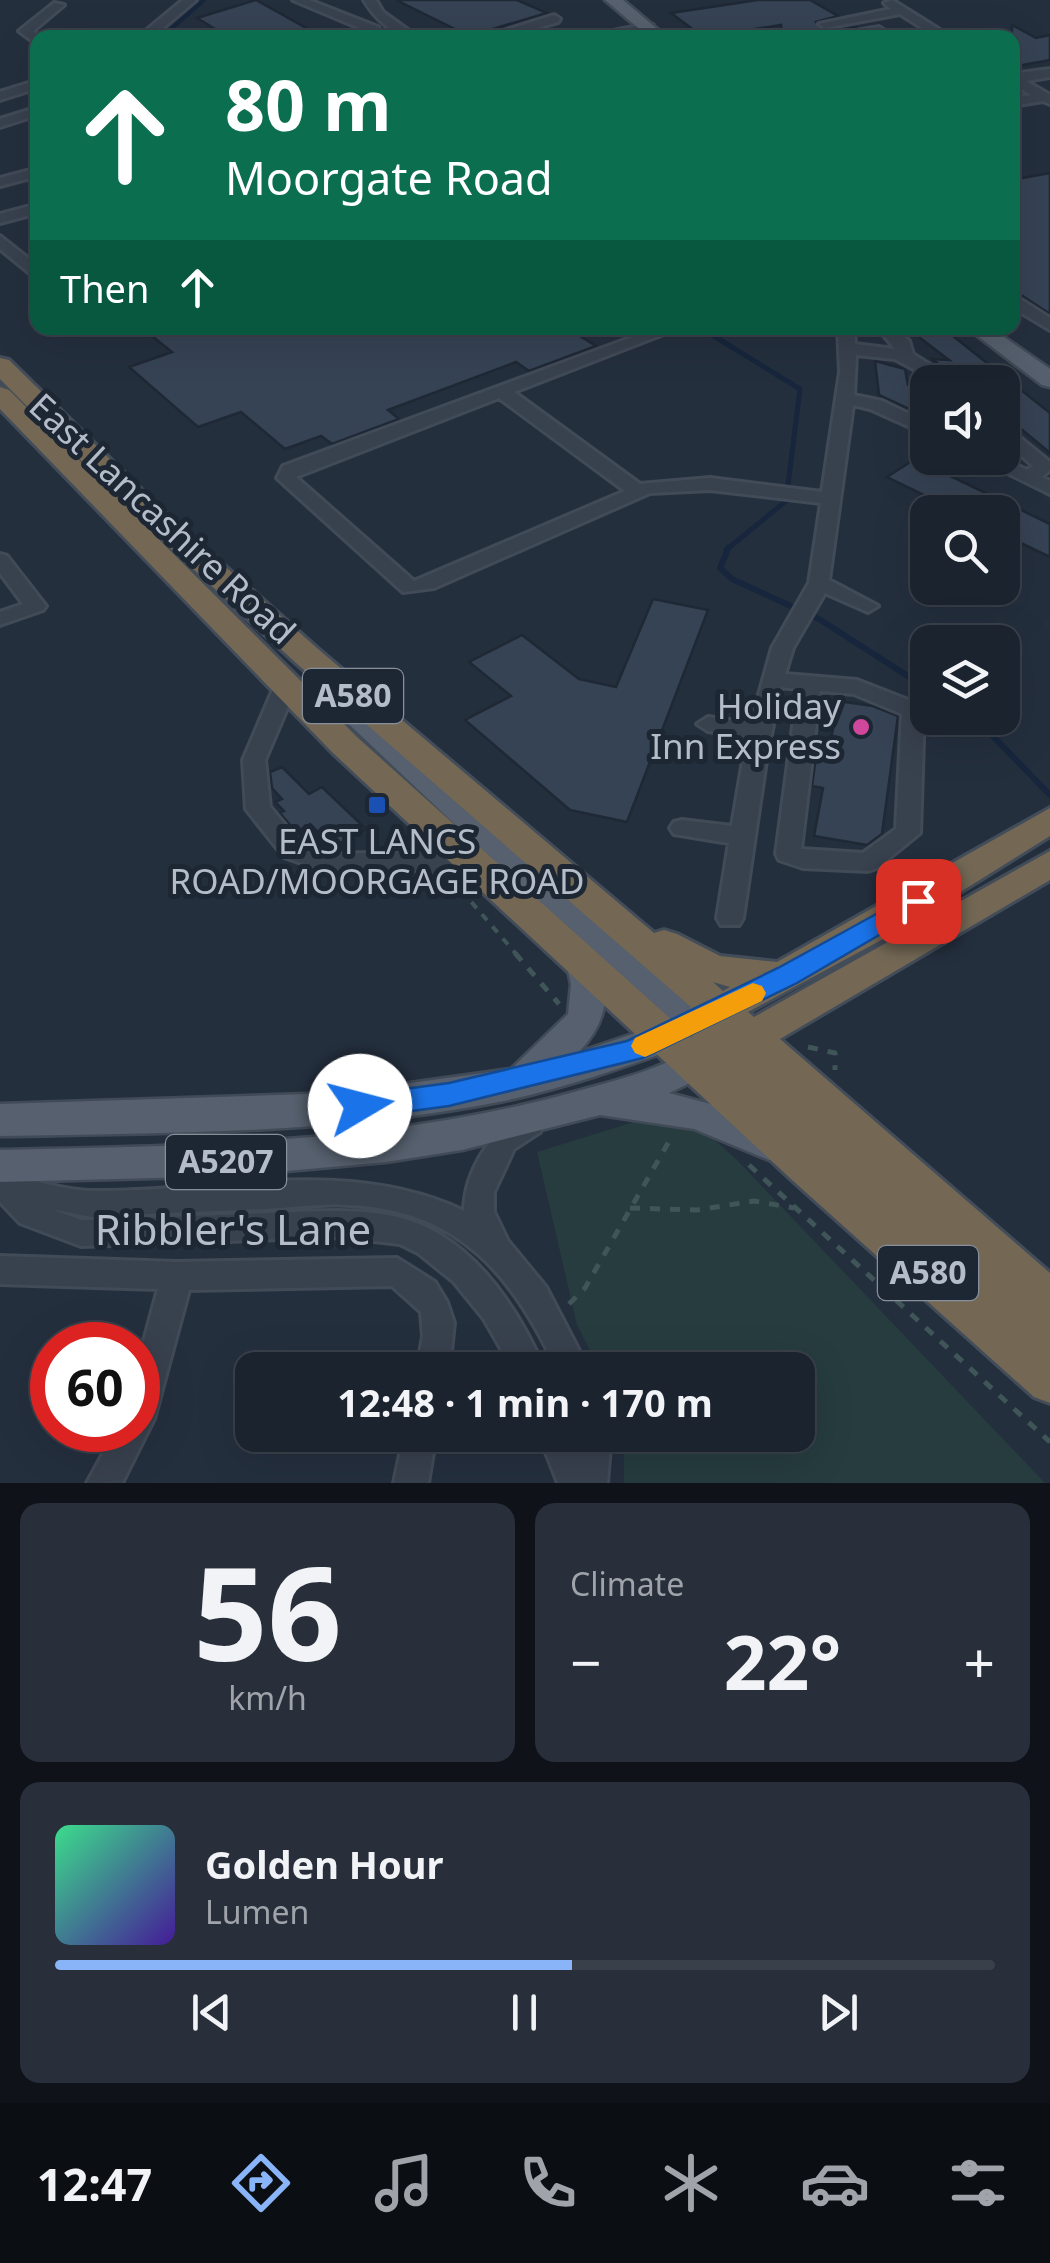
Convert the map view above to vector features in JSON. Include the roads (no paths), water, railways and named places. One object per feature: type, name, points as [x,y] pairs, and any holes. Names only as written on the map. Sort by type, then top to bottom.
[{"type":"highway","name":"East Lancashire Road","points":[[0,365],[155,519],[306,656],[466,792],[708,1037],[806,1166],[1050,1381]]},
{"type":"highway","name":"East Lancashire Road","points":[[0,395],[286,685],[473,882],[583,964],[708,1037],[1050,1301]]},
{"type":"highway","points":[[466,792],[510,817],[679,954],[720,972],[788,976]]},
{"type":"highway","name":"A5207","points":[[708,1037],[788,976],[1050,820]]},
{"type":"highway","name":"A5207","points":[[708,1037],[832,993],[1050,864]]},
{"type":"highway","points":[[708,1037],[1050,1345]]},
{"type":"main road","points":[[613,0],[650,30]]},
{"type":"main road","points":[[988,335],[1050,380]]},
{"type":"main road","points":[[306,656],[331,692],[708,1037]]},
{"type":"main road","points":[[520,1080],[581,1026],[591,1000],[583,964]]},
{"type":"main road","name":"A5207","points":[[0,1120],[253,1116],[449,1094],[708,1037]]},
{"type":"main road","name":"A5207","points":[[558,1112],[708,1037]]},
{"type":"main road","name":"A5207","points":[[2,1178],[351,1151],[558,1112],[638,1103],[697,1112],[806,1166]]},
{"type":"street","points":[[156,30],[190,0]]},
{"type":"street","points":[[370,0],[378,14],[401,30]]},
{"type":"street","points":[[885,0],[935,30]]},
{"type":"street","points":[[307,1],[374,30]]},
{"type":"street","points":[[30,35],[24,31],[58,5]]},
{"type":"street","points":[[825,24],[902,10]]},
{"type":"street","points":[[514,30],[554,19]]},
{"type":"street","points":[[521,28],[525,30]]},
{"type":"street","points":[[1020,78],[1050,73]]},
{"type":"street","points":[[1020,82],[1047,98]]},
{"type":"street","points":[[0,96],[30,87]]},
{"type":"street","points":[[1020,101],[1047,98]]},
{"type":"street","points":[[0,123],[30,114]]},
{"type":"street","points":[[0,182],[30,174]]},
{"type":"street","points":[[0,219],[30,210]]},
{"type":"street","points":[[0,241],[30,268]]},
{"type":"street","points":[[1020,304],[1050,325]]},
{"type":"street","points":[[652,335],[501,391],[358,453],[290,470],[286,478],[404,586],[418,588],[479,551],[638,492],[710,484],[800,495],[829,509]]},
{"type":"street","points":[[730,918],[761,732],[780,656],[819,583],[849,372],[846,335]]},
{"type":"street","points":[[895,335],[901,340],[904,355]]},
{"type":"street","points":[[846,348],[904,355],[926,365]]},
{"type":"street","points":[[501,391],[638,492]]},
{"type":"street","points":[[846,398],[876,405],[910,421]]},
{"type":"street","points":[[1020,444],[1044,466],[1029,478]]},
{"type":"street","points":[[1020,474],[1050,488]]},
{"type":"street","points":[[0,560],[36,606],[0,619]]},
{"type":"street","points":[[819,583],[868,606]]},
{"type":"street","points":[[775,680],[858,687],[913,710],[908,834],[868,862],[804,859],[788,854],[810,683]]},
{"type":"street","points":[[286,685],[254,760],[258,809],[293,851],[327,862],[414,861],[473,882]]},
{"type":"street","points":[[708,724],[761,732]]},
{"type":"street","points":[[682,828],[744,836]]},
{"type":"street","points":[[494,1244],[479,1213],[479,1192],[504,1141],[558,1112]]},
{"type":"street","name":"Ribbler's Lane","points":[[2,1178],[91,1204],[350,1192],[385,1196],[447,1215],[494,1244],[530,1287],[565,1352]]},
{"type":"street","name":"Ribbler's Lane","points":[[2,1178],[30,1214],[81,1233],[339,1224],[378,1226],[406,1233],[455,1264],[480,1290],[520,1352]]},
{"type":"street","points":[[0,1270],[176,1276],[397,1272],[435,1300],[436,1352]]},
{"type":"street","points":[[160,1336],[176,1276]]},
{"type":"street","points":[[104,1483],[122,1452]]},
{"type":"street","points":[[411,1483],[417,1452]]},
{"type":"street","points":[[562,1452],[575,1483]]},
{"type":"street","points":[[590,1483],[593,1452]]},
{"type":"waterway","points":[[170,30],[204,0]]},
{"type":"waterway","points":[[712,335],[800,389],[786,501],[729,548]]},
{"type":"waterway","points":[[729,548],[720,568],[732,579],[819,619],[910,677]]},
{"type":"waterway","points":[[992,735],[1050,795]]},
{"type":"place","name":"Holiday Inn Express","points":[[861,727]]},
{"type":"place","name":"EAST LANCS ROAD/MOORGAGE ROAD","points":[[377,805]]}]
